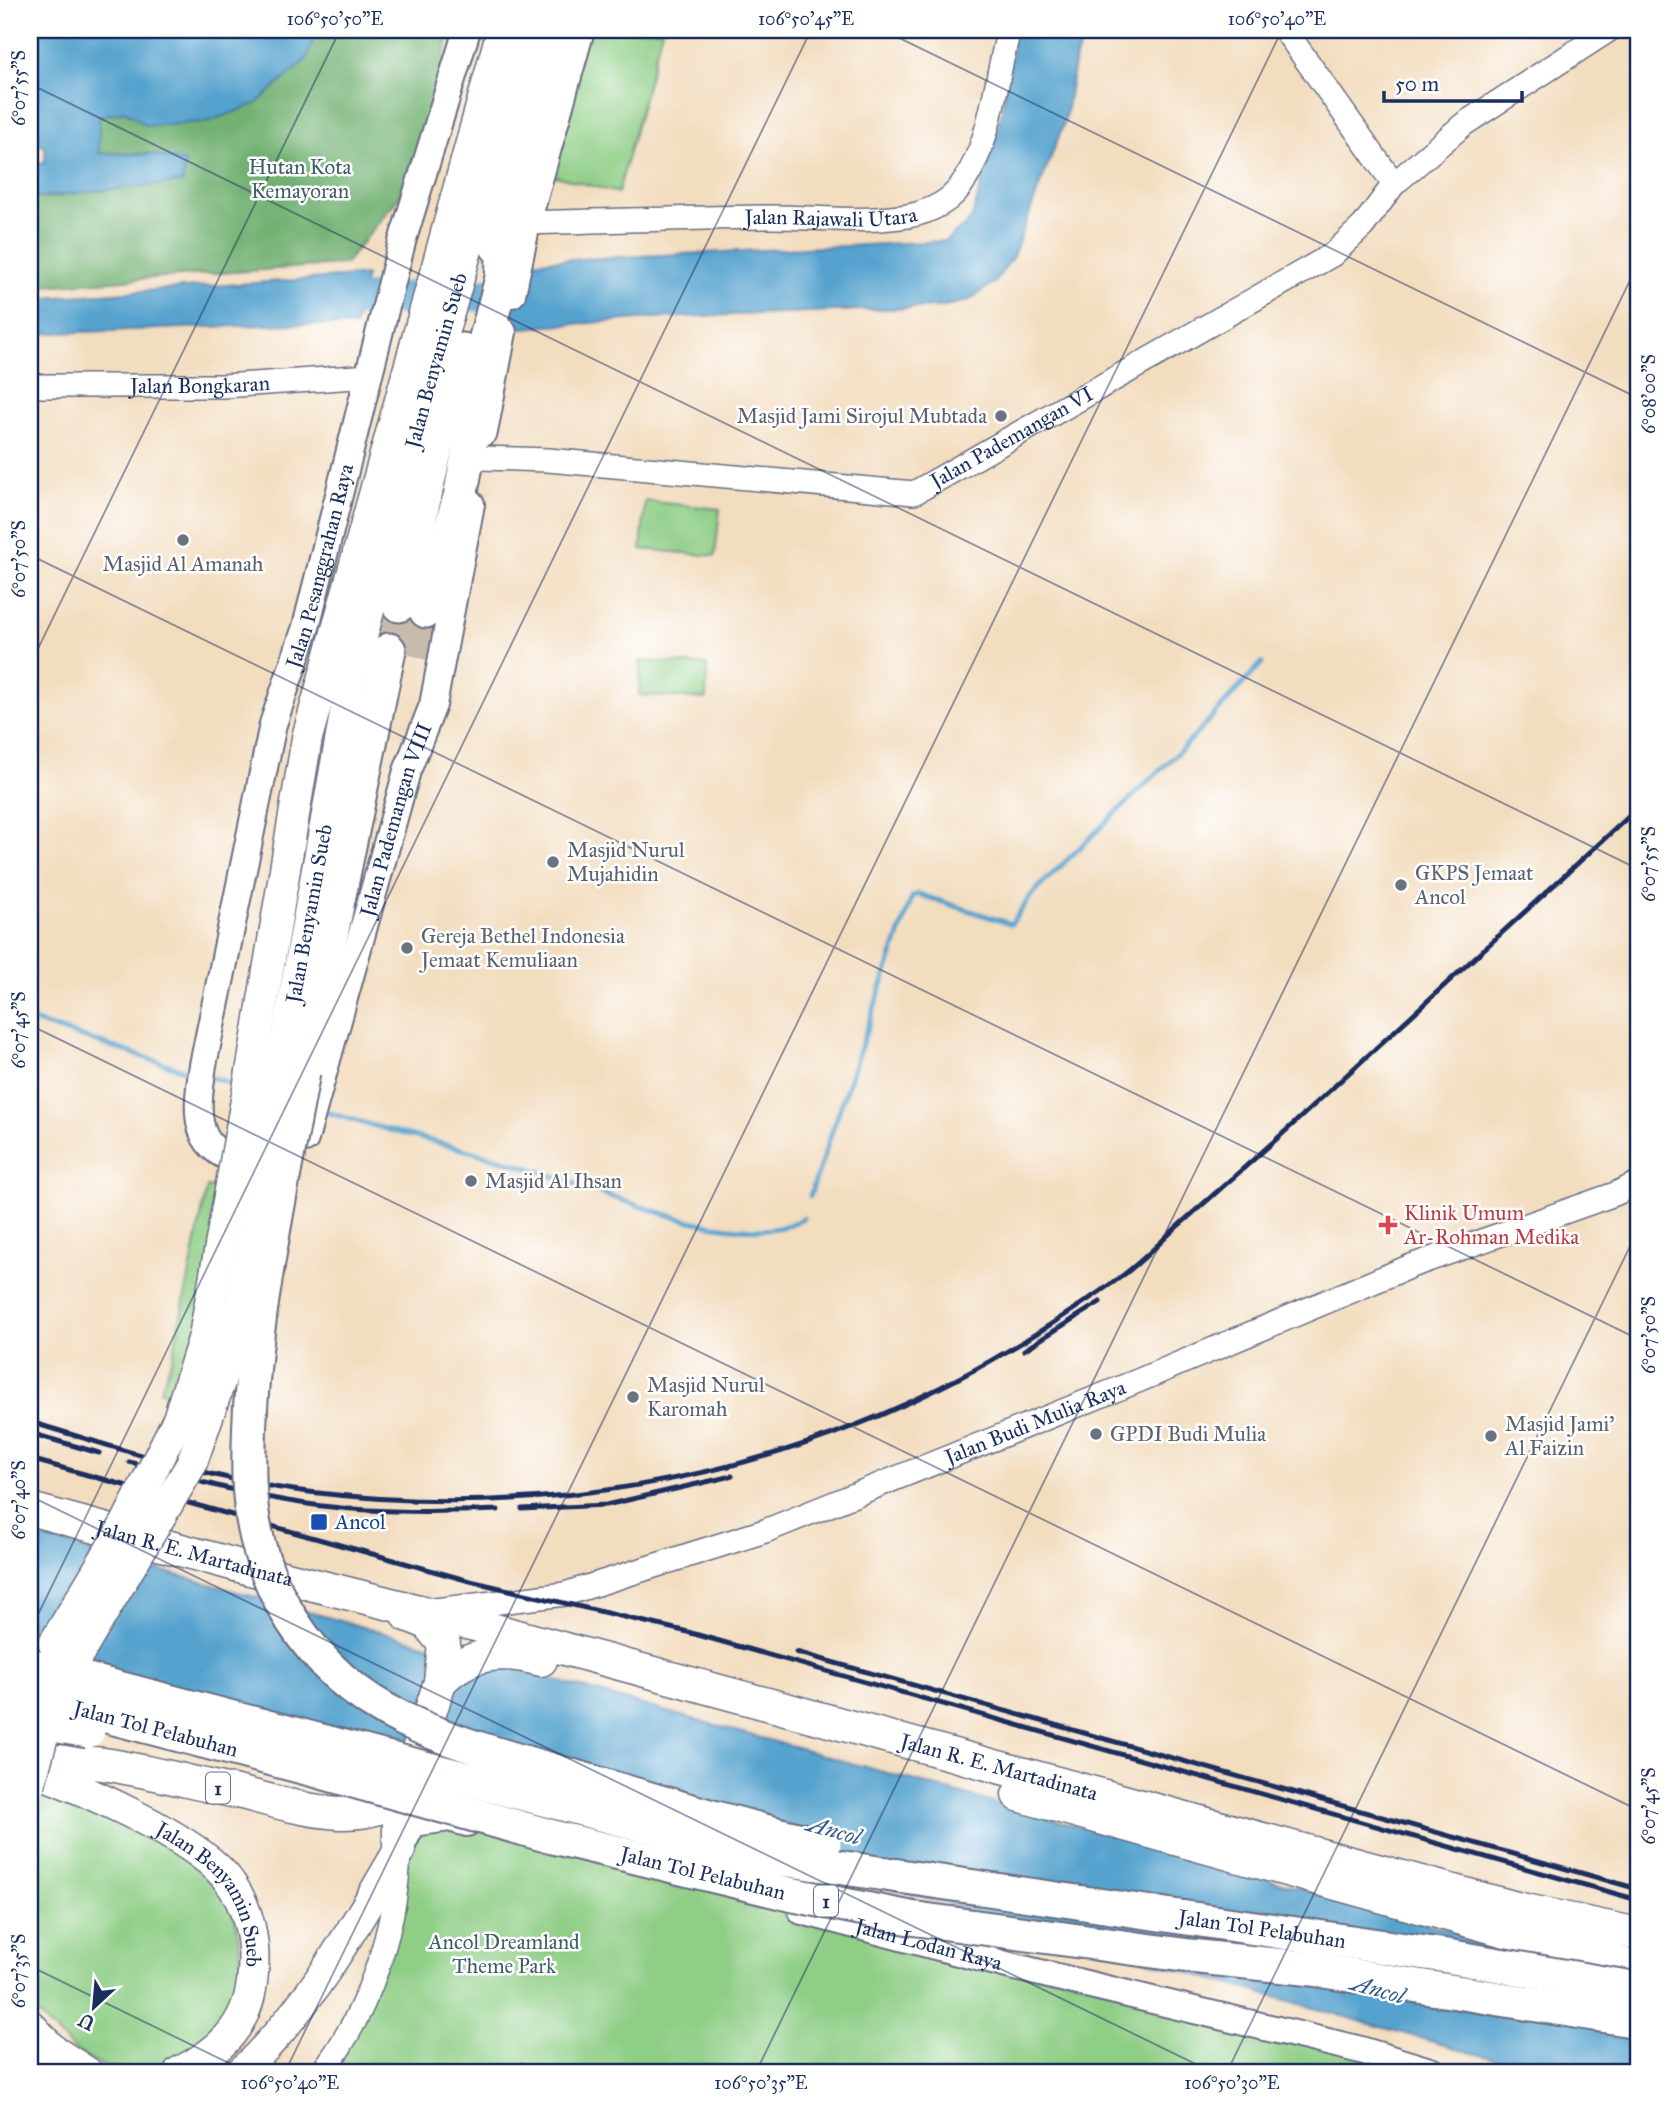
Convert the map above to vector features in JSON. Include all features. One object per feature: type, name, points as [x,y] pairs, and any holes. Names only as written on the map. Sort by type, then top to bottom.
[{"type":"highway","points":[[481,292],[444,414],[419,521],[412,608],[460,497],[472,434],[474,382],[495,245],[551,30]]},
{"type":"highway","points":[[468,448],[464,399],[474,382]]},
{"type":"highway","points":[[419,521],[447,471]]},
{"type":"highway","points":[[400,653],[370,742],[300,1085],[270,1257],[252,1388],[249,1481],[255,1527],[269,1581],[296,1629],[321,1659],[355,1689],[402,1719],[462,1743],[776,1834],[1094,1902]]},
{"type":"highway","name":"Jalan R. E. Martadinata","points":[[30,1509],[258,1571],[360,1595],[427,1623],[1516,1908],[1638,1934]]},
{"type":"highway","points":[[399,1850],[398,1819],[403,1792],[440,1682],[444,1644],[428,1623]]},
{"type":"highway","points":[[30,1688],[54,1643]]},
{"type":"highway","name":"Jalan R. E. Martadinata","points":[[440,1682],[454,1667],[481,1655],[516,1653],[1364,1894],[1638,1968]]},
{"type":"highway","name":"Jalan Tol Pelabuhan","points":[[30,1665],[762,1856],[1094,1902],[1594,1979],[1638,1989]]},
{"type":"highway","name":"Jalan Tol Pelabuhan","points":[[30,1696],[318,1771],[565,1840],[789,1894],[910,1918],[1190,1956],[1312,1969],[1545,2004],[1638,2021]]},
{"type":"highway","points":[[30,1721],[318,1771]]},
{"type":"highway","name":"1","points":[[30,1760],[119,1766],[296,1807],[337,1812],[389,1804],[403,1792]]},
{"type":"main road","name":"Jalan Pesanggrahan Raya","points":[[197,1107],[273,724],[306,628],[381,336],[399,255],[467,30]]},
{"type":"main road","name":"Jalan Benyamin Sueb","points":[[500,345],[495,245],[502,30]]},
{"type":"main road","name":"Jalan Benyamin Sueb","points":[[54,1643],[125,1523],[178,1419],[204,1336],[352,675],[444,334],[495,245],[530,30]]},
{"type":"main road","points":[[495,245],[581,30]]},
{"type":"main road","name":"Jalan Benyamin Sueb","points":[[30,1784],[50,1710],[63,1681],[191,1465],[220,1382],[240,1303],[265,1073],[307,738],[416,343],[495,245]]},
{"type":"main road","name":"Jalan Pademangan VIII","points":[[197,1107],[210,1148],[235,1161],[274,1166],[304,1144],[407,771],[433,705],[468,448],[500,345]]},
{"type":"main road","name":"Jalan Benyamin Sueb","points":[[30,1769],[118,1808],[208,1859],[227,1878],[248,1916],[255,1950],[251,1996],[243,2018],[214,2052],[179,2072]]},
{"type":"main road","name":"Jalan Lodan Raya","points":[[399,1850],[413,1824],[449,1818],[995,1962],[1361,2050],[1433,2072]]},
{"type":"main road","points":[[241,2072],[286,2024],[351,1931],[399,1850]]},
{"type":"main road","points":[[30,2025],[54,2050],[87,2072]]},
{"type":"main road","points":[[30,2068],[34,2072]]},
{"type":"street","name":"Jalan Rajawali Utara","points":[[495,245],[764,217],[867,220],[903,217],[928,211],[947,201],[961,186],[984,136],[1009,30]]},
{"type":"street","points":[[1285,30],[1394,184]]},
{"type":"street","name":"Jalan Pademangan VI","points":[[468,448],[548,460],[914,493],[1332,255],[1363,226],[1394,184],[1464,124],[1609,30]]},
{"type":"street","name":"Jalan Bongkaran","points":[[30,386],[223,386],[370,376]]},
{"type":"street","name":"Jalan Budi Mulia Raya","points":[[428,1623],[565,1594],[765,1531],[1140,1381],[1411,1266],[1615,1194],[1638,1183]]},
{"type":"street","points":[[322,2072],[336,2054],[352,2023],[382,1953],[393,1912],[399,1850]]},
{"type":"green space","name":"Hutan Kota Kemayoran","points":[[316,30],[451,30],[411,182],[345,264],[30,287],[30,198],[59,197],[153,154],[99,153],[99,116],[125,111],[207,122],[256,103],[306,59]]},
{"type":"green space","points":[[587,30],[662,30],[618,193],[548,174]]},
{"type":"green space","points":[[645,501],[720,509],[715,556],[641,549]]},
{"type":"green space","points":[[641,661],[707,665],[706,699],[639,695]]},
{"type":"green space","points":[[207,1187],[238,1192],[220,1401],[160,1391],[173,1356]]},
{"type":"green space","points":[[45,1791],[113,1817],[160,1842],[200,1871],[227,1901],[235,1919],[241,1958],[235,1997],[219,2030],[175,2059],[142,2070],[126,2071],[94,2062],[48,2026],[30,1999],[30,1863]]},
{"type":"green space","name":"Ancol Dreamland Theme Park","points":[[450,1819],[1433,2072],[322,2072],[352,2023],[406,1833]]},
{"type":"water","points":[[30,30],[316,30],[307,59],[256,104],[207,122],[147,126],[125,111],[99,116],[99,153],[153,154],[185,162],[183,182],[30,198],[30,164],[45,163],[45,146],[30,144]]},
{"type":"water","points":[[1015,30],[1085,30],[1074,64],[1065,120],[1013,256],[995,282],[968,301],[940,307],[653,318],[498,330],[520,262],[945,241],[971,220],[1001,116]]},
{"type":"water","points":[[366,275],[355,326],[290,324],[30,334],[30,299]]},
{"type":"water","points":[[30,1534],[1550,1958],[1638,1990],[1638,2072],[1540,2072],[437,1760],[30,1653]]},
{"type":"waterway","points":[[316,302],[524,293]]},
{"type":"waterway","points":[[810,1196],[912,897],[918,894],[1011,924],[1033,893],[1187,744],[1262,663]]},
{"type":"waterway","points":[[30,1020],[193,1073]]},
{"type":"waterway","points":[[210,1077],[241,1086]]},
{"type":"waterway","points":[[320,1110],[500,1159],[681,1219],[759,1230],[786,1226],[803,1218]]},
{"type":"tunnel","points":[[389,650],[399,605]]},
{"type":"tunnel","points":[[411,655],[426,611]]},
{"type":"railway","points":[[30,1422],[168,1463],[273,1487],[392,1499],[476,1500],[559,1496],[642,1485],[723,1468],[803,1444],[881,1415],[997,1357],[1058,1320],[1132,1269],[1638,808]]},
{"type":"railway","points":[[1024,1350],[1100,1302]]},
{"type":"railway","points":[[30,1433],[99,1453]]},
{"type":"railway","points":[[30,1459],[466,1580],[684,1631],[1638,1900]]},
{"type":"railway","points":[[129,1462],[200,1482],[297,1503],[366,1510],[498,1510]]},
{"type":"railway","points":[[522,1509],[606,1505],[732,1476]]},
{"type":"railway","points":[[796,1652],[1638,1889]]},
{"type":"railway","points":[[498,2072],[521,2065],[557,2072]]},
{"type":"place","name":"Masjid Jami Sirojul Mubtada","points":[[1001,416]]},
{"type":"place","name":"Masjid Al Amanah","points":[[183,540]]},
{"type":"place","name":"Masjid Nurul Mujahidin","points":[[553,862]]},
{"type":"place","name":"GKPS Jemaat Ancol","points":[[1401,885]]},
{"type":"place","name":"Gereja Bethel Indonesia Jemaat Kemuliaan","points":[[407,948]]},
{"type":"place","name":"Masjid Al Ihsan","points":[[471,1181]]},
{"type":"place","name":"Klinik Umum Ar-Rohman Medika","points":[[1388,1225]]},
{"type":"place","name":"Masjid Nurul Karomah","points":[[633,1397]]},
{"type":"place","name":"GPDI Budi Mulia","points":[[1096,1434]]},
{"type":"place","name":"Masjid Jami' Al Faizin","points":[[1491,1436]]},
{"type":"place","name":"Ancol","points":[[319,1522]]}]
